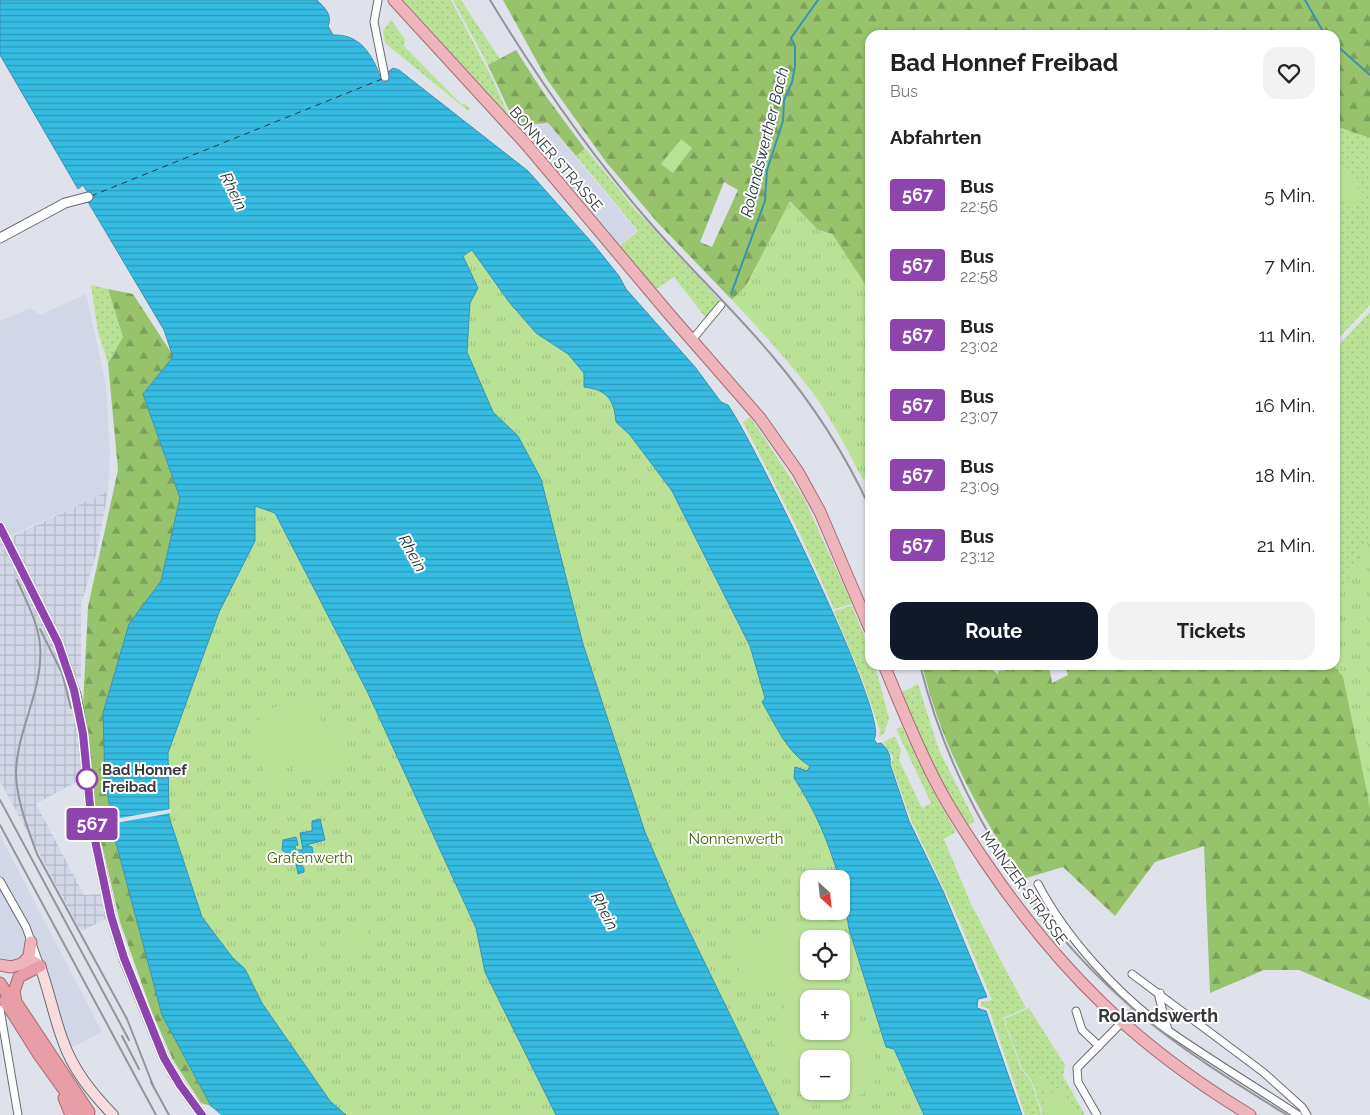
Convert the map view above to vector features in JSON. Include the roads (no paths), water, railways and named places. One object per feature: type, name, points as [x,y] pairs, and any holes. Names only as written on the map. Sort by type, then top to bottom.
[{"type":"highway","points":[[40,966],[19,977],[14,991],[15,999],[88,1114]]},
{"type":"highway","points":[[0,983],[88,1114]]},
{"type":"highway","points":[[0,993],[49,1070],[71,1115]]},
{"type":"highway","points":[[49,1070],[88,1114]]},
{"type":"main road","name":"BONNER STRASSE","points":[[394,0],[513,130],[692,340]]},
{"type":"main road","points":[[692,340],[760,418],[798,472],[831,533],[865,617]]},
{"type":"main road","name":"MAINZER STRASSE","points":[[886,670],[926,763],[971,840],[1008,895],[1053,954],[1198,1082],[1250,1115]]},
{"type":"main road","points":[[20,965],[29,956],[30,937]]},
{"type":"main road","points":[[0,965],[11,967],[32,961],[40,966],[67,1052],[82,1079],[113,1115]]},
{"type":"street","points":[[378,0],[374,22],[385,78]]},
{"type":"street","points":[[0,238],[65,203],[88,197]]},
{"type":"street","points":[[692,340],[721,305]]},
{"type":"street","points":[[0,527],[58,643],[74,687],[83,734],[92,826],[111,916],[138,995],[159,1047],[176,1079],[202,1115]]},
{"type":"street","points":[[0,881],[30,937],[40,966]]},
{"type":"street","points":[[1038,884],[1064,928],[1137,1006],[1168,1030],[1298,1115]]},
{"type":"street","points":[[1132,974],[1153,987],[1206,1031],[1263,1072],[1302,1107],[1307,1115]]},
{"type":"street","points":[[1160,993],[1159,997],[1168,1030]]},
{"type":"street","points":[[0,1009],[18,1115]]},
{"type":"street","points":[[1076,1011],[1082,1030],[1099,1046]]},
{"type":"street","points":[[1097,1115],[1079,1085],[1076,1075],[1078,1066],[1126,1019]]},
{"type":"water","name":"Rhein","points":[[0,0],[317,0],[329,15],[328,26],[333,35],[351,38],[358,42],[374,61],[381,78],[389,76],[388,72],[393,68],[399,70],[528,171],[595,246],[619,276],[626,289],[695,367],[721,402],[728,405],[763,468],[842,633],[862,683],[874,721],[874,739],[877,744],[881,743],[888,752],[890,764],[909,821],[943,891],[987,997],[978,999],[977,1008],[986,1011],[1022,1115],[924,1115],[894,1049],[886,1047],[849,929],[848,920],[850,920],[850,870],[836,870],[821,827],[794,778],[795,767],[807,771],[810,766],[788,746],[762,702],[765,698],[750,646],[672,491],[630,435],[616,422],[613,407],[608,397],[598,390],[584,387],[584,373],[568,354],[536,333],[509,302],[472,250],[463,256],[478,288],[470,303],[467,352],[493,412],[518,436],[541,479],[583,644],[645,832],[677,906],[779,1115],[556,1115],[485,972],[476,928],[367,691],[275,513],[255,506],[255,541],[219,612],[168,753],[169,817],[202,917],[232,957],[245,969],[262,1003],[330,1101],[346,1115],[222,1115],[211,1106],[162,1015],[116,843],[105,780],[103,713],[129,624],[161,581],[180,498],[143,394],[173,357],[164,330],[88,202],[88,193],[83,185],[78,189],[0,55]]},
{"type":"water","points":[[320,819],[325,840],[306,845],[312,847],[314,857],[300,863],[304,868],[304,872],[298,874],[295,858],[282,850],[283,840],[296,837],[298,845],[295,846],[296,850],[303,850],[300,833],[312,831],[312,821]]},
{"type":"waterway","name":"Rolandswerther Bach","points":[[731,294],[765,201],[767,170],[783,121],[784,100],[792,82],[795,66],[795,46],[791,38],[818,0]]},
{"type":"waterway","points":[[1305,0],[1322,30]]},
{"type":"waterway","points":[[1340,48],[1370,75]]},
{"type":"tunnel","points":[[1129,1015],[1136,1007]]},
{"type":"railway","points":[[490,0],[546,87],[607,171],[666,241],[759,341],[802,393],[839,449],[865,498]]},
{"type":"railway","points":[[17,580],[34,620],[40,645],[38,677],[17,756],[16,772],[20,803],[37,854],[127,1019],[154,1088]]},
{"type":"railway","points":[[40,629],[62,673],[71,708]]},
{"type":"railway","points":[[921,670],[935,716],[954,765],[977,813],[1004,859],[1034,902],[1067,944],[1104,982],[1160,1031],[1213,1068],[1287,1115]]},
{"type":"railway","points":[[0,800],[129,1040]]},
{"type":"railway","points":[[0,825],[156,1115]]},
{"type":"railway","points":[[122,1036],[139,1069]]},
{"type":"railway","points":[[151,1082],[169,1115]]},
{"type":"place","name":"Bad Honnef Freibad","points":[[87,779]]},
{"type":"district","name":"Rolandswerth","points":[[1158,1016]]},
{"type":"park label","name":"Nonnenwerth","points":[[736,839]]},
{"type":"park label","name":"Grafenwerth","points":[[310,858]]}]
